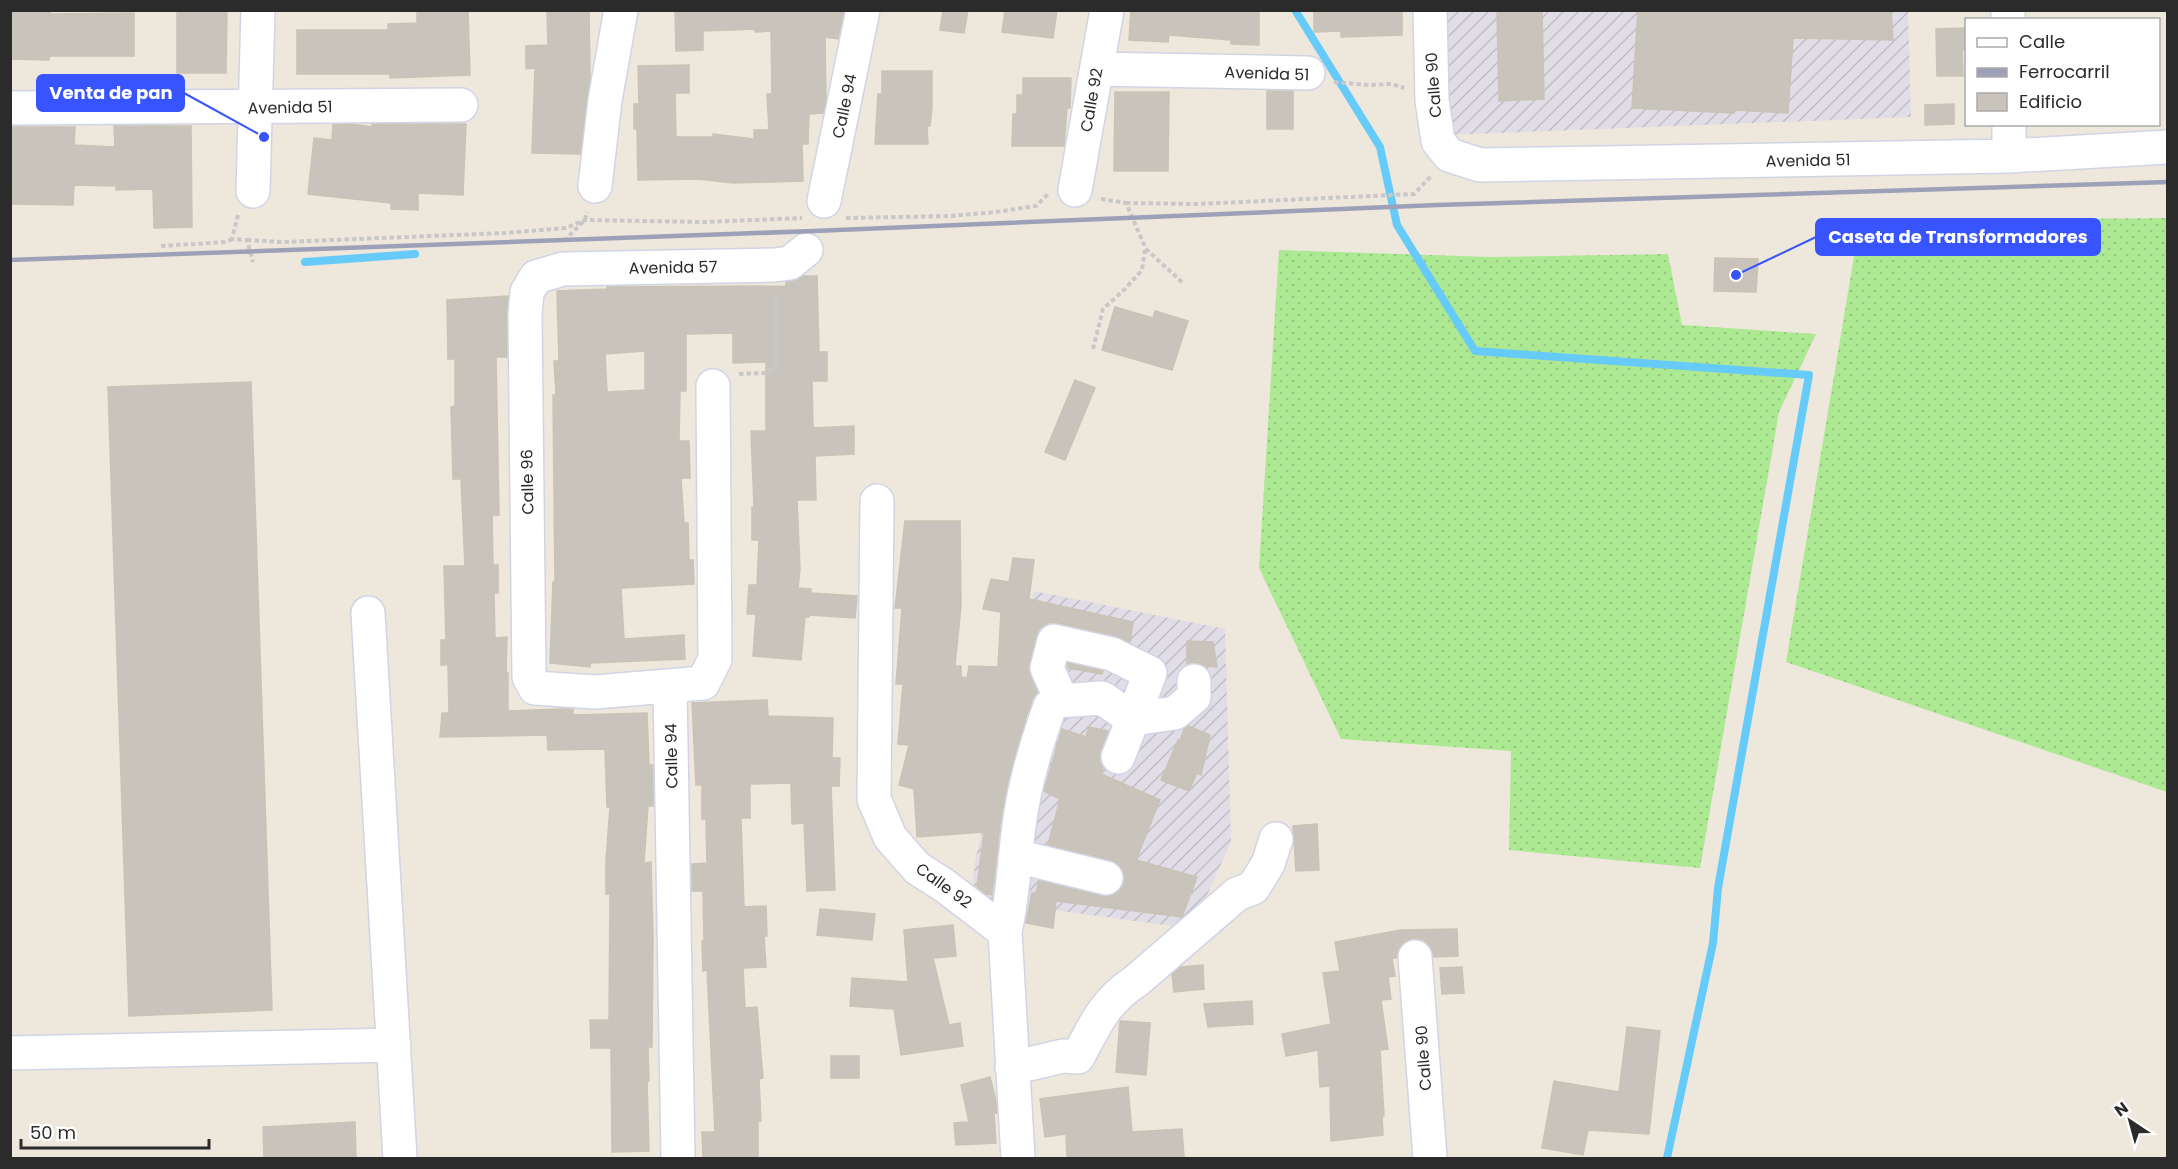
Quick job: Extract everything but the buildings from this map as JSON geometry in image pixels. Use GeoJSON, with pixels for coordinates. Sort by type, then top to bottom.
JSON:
{"type":"FeatureCollection","features":[{"type":"Feature","properties":{"kind":"street"},"geometry":{"type":"LineString","coordinates":[[254,192],[258,10]]}},
{"type":"Feature","properties":{"kind":"street"},"geometry":{"type":"LineString","coordinates":[[595,186],[605,100],[621,10]]}},
{"type":"Feature","properties":{"kind":"street","name":"Calle 94"},"geometry":{"type":"LineString","coordinates":[[823,212],[863,10]]}},
{"type":"Feature","properties":{"kind":"street","name":"Calle 92"},"geometry":{"type":"LineString","coordinates":[[1076,182],[1107,10]]}},
{"type":"Feature","properties":{"kind":"street","name":"Calle 90"},"geometry":{"type":"LineString","coordinates":[[1430,10],[1432,100],[1438,141],[1449,155]]}},
{"type":"Feature","properties":{"kind":"street","name":"Avenida 51"},"geometry":{"type":"LineString","coordinates":[[1097,69],[1308,74]]}},
{"type":"Feature","properties":{"kind":"street","name":"Avenida 51"},"geometry":{"type":"LineString","coordinates":[[10,108],[461,105]]}},
{"type":"Feature","properties":{"kind":"street","name":"Avenida 51"},"geometry":{"type":"LineString","coordinates":[[1449,155],[1480,165],[2009,140],[2168,147]]}},
{"type":"Feature","properties":{"kind":"street","name":"Avenida 57"},"geometry":{"type":"LineString","coordinates":[[536,277],[563,269],[775,265],[790,263],[806,250]]}},
{"type":"Feature","properties":{"kind":"street","name":"Calle 96"},"geometry":{"type":"LineString","coordinates":[[536,277],[527,292],[525,315],[529,677],[535,688],[595,692],[670,687]]}},
{"type":"Feature","properties":{"kind":"street"},"geometry":{"type":"LineString","coordinates":[[670,687],[703,683],[715,659],[713,386]]}},
{"type":"Feature","properties":{"kind":"street","name":"Calle 92"},"geometry":{"type":"LineString","coordinates":[[877,501],[874,799],[890,837],[917,868],[945,885],[1005,932]]}},
{"type":"Feature","properties":{"kind":"street"},"geometry":{"type":"LineString","coordinates":[[368,613],[400,1158]]}},
{"type":"Feature","properties":{"kind":"street"},"geometry":{"type":"LineString","coordinates":[[1056,688],[1047,668],[1054,641],[1112,654],[1150,673],[1118,757]]}},
{"type":"Feature","properties":{"kind":"street"},"geometry":{"type":"LineString","coordinates":[[1018,1158],[1005,932],[1011,904],[1019,826],[1026,787],[1050,706],[1058,700],[1102,698],[1133,719],[1175,713],[1194,697],[1194,681]]}},
{"type":"Feature","properties":{"kind":"street","name":"Calle 94"},"geometry":{"type":"LineString","coordinates":[[670,687],[678,1158]]}},
{"type":"Feature","properties":{"kind":"street"},"geometry":{"type":"LineString","coordinates":[[1012,1068],[1063,1056],[1078,1057],[1105,1008],[1118,993],[1136,981],[1237,894],[1253,888],[1268,864],[1276,839]]}},
{"type":"Feature","properties":{"kind":"street"},"geometry":{"type":"LineString","coordinates":[[1016,856],[1106,878]]}},
{"type":"Feature","properties":{"kind":"street","name":"Calle 90"},"geometry":{"type":"LineString","coordinates":[[1415,957],[1430,1158]]}},
{"type":"Feature","properties":{"kind":"street"},"geometry":{"type":"LineString","coordinates":[[10,1053],[394,1045]]}},
{"type":"Feature","properties":{"kind":"path","name":"Avenida 51"},"geometry":{"type":"LineString","coordinates":[[1308,74],[1318,75],[1334,82],[1392,84],[1432,100]]}},
{"type":"Feature","properties":{"kind":"path"},"geometry":{"type":"LineString","coordinates":[[247,240],[283,242],[504,233],[566,228],[585,220],[705,222],[823,212],[950,216],[1036,206],[1044,196],[1076,182],[1091,184],[1101,200],[1126,203],[1197,204],[1414,194],[1449,155]]}},
{"type":"Feature","properties":{"kind":"path"},"geometry":{"type":"LineString","coordinates":[[536,277],[553,261],[555,253],[585,220],[595,186]]}},
{"type":"Feature","properties":{"kind":"path"},"geometry":{"type":"LineString","coordinates":[[1126,203],[1146,249],[1184,284]]}},
{"type":"Feature","properties":{"kind":"path"},"geometry":{"type":"LineString","coordinates":[[160,246],[226,243],[232,239]]}},
{"type":"Feature","properties":{"kind":"path"},"geometry":{"type":"LineString","coordinates":[[1093,349],[1103,309],[1142,270],[1146,249]]}},
{"type":"Feature","properties":{"kind":"path"},"geometry":{"type":"LineString","coordinates":[[713,386],[719,380],[735,374],[768,373],[776,366],[775,265]]}},
{"type":"Feature","properties":{"kind":"shaded area"},"geometry":{"type":"Polygon","coordinates":[[[1443,11],[1908,11],[1911,117],[1447,135],[1443,11]]]}},
{"type":"Feature","properties":{"kind":"shaded area"},"geometry":{"type":"Polygon","coordinates":[[[1034,591],[1225,629],[1231,842],[1200,911],[1187,928],[972,897],[975,862],[1034,591]]]}},
{"type":"Feature","properties":{"kind":"green space"},"geometry":{"type":"Polygon","coordinates":[[[2167,218],[2167,792],[1786,662],[1860,221],[2167,218]]]}},
{"type":"Feature","properties":{"kind":"green space"},"geometry":{"type":"Polygon","coordinates":[[[1279,250],[1490,257],[1668,254],[1682,325],[1816,334],[1779,412],[1700,868],[1509,850],[1511,751],[1341,739],[1259,568],[1279,250]]]}},
{"type":"Feature","properties":{"kind":"waterway"},"geometry":{"type":"LineString","coordinates":[[1295,10],[1380,147],[1397,225],[1475,351],[1809,375],[1718,888],[1713,943],[1667,1158]]}},
{"type":"Feature","properties":{"kind":"waterway"},"geometry":{"type":"LineString","coordinates":[[305,262],[415,254]]}},
{"type":"Feature","properties":{"kind":"railway"},"geometry":{"type":"LineString","coordinates":[[10,260],[814,231],[1437,205],[2168,182]]}},
{"type":"Feature","properties":{"kind":"place","name":"Venta de pan"},"geometry":{"type":"Point","coordinates":[264,137]}},
{"type":"Feature","properties":{"kind":"place","name":"Caseta de Transformadores"},"geometry":{"type":"Point","coordinates":[1736,275]}}]}
